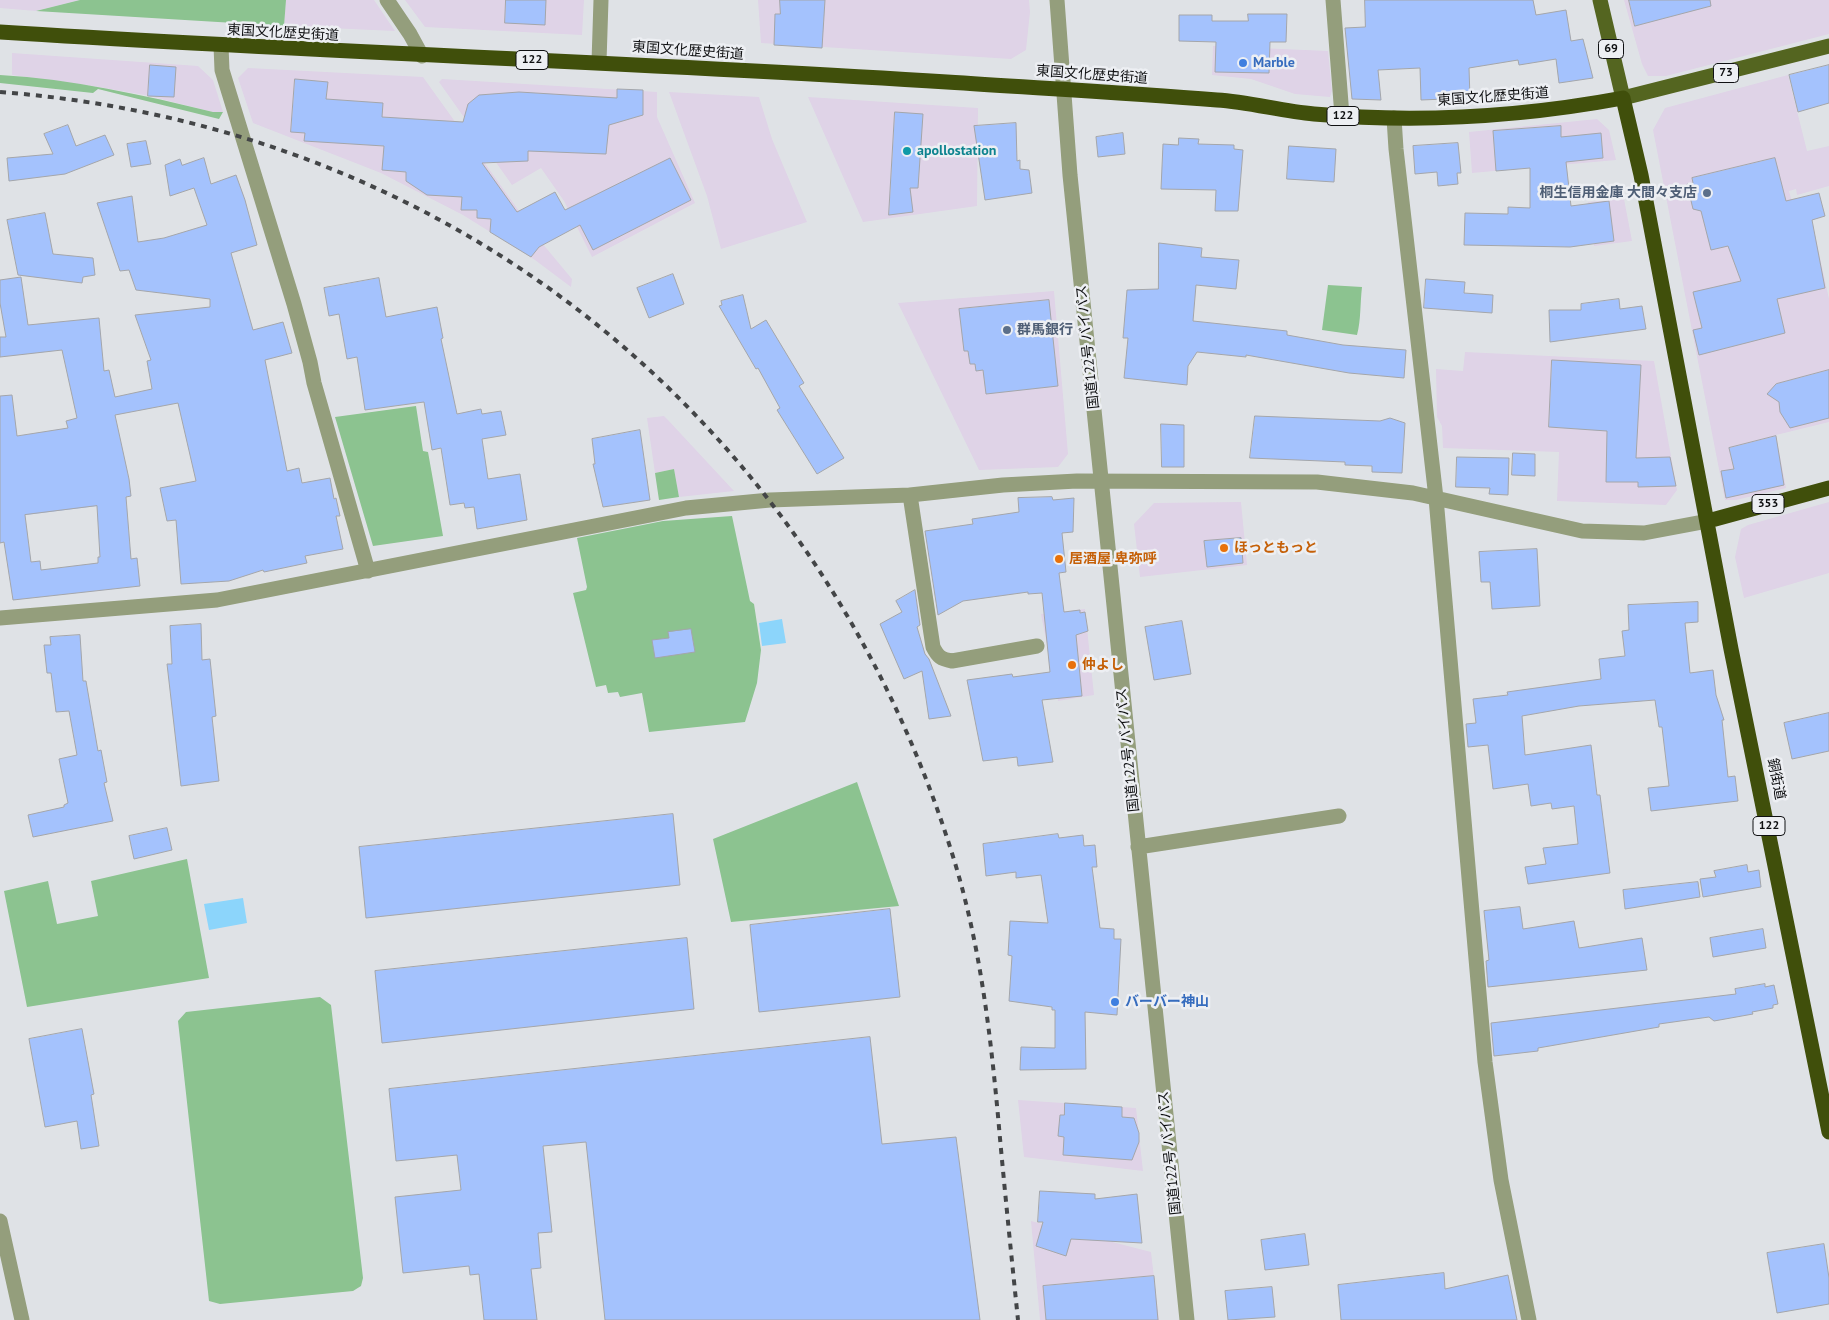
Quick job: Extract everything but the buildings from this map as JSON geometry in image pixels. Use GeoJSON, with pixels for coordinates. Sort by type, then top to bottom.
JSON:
{"type":"FeatureCollection","features":[{"type":"Feature","properties":{"kind":"highway","name":"東国文化歴史街道"},"geometry":{"type":"LineString","coordinates":[[0,32],[220,46],[598,62],[1223,100],[1310,114],[1342,116],[1394,118],[1510,114],[1623,98]]}},
{"type":"Feature","properties":{"kind":"highway","name":"122"},"geometry":{"type":"LineString","coordinates":[[1623,98],[1641,175],[1708,521]]}},
{"type":"Feature","properties":{"kind":"highway","name":"353"},"geometry":{"type":"LineString","coordinates":[[1708,521],[1829,488]]}},
{"type":"Feature","properties":{"kind":"highway","name":"銅街道"},"geometry":{"type":"LineString","coordinates":[[1708,521],[1829,1132]]}},
{"type":"Feature","properties":{"kind":"main road","name":"69"},"geometry":{"type":"LineString","coordinates":[[1600,0],[1623,98]]}},
{"type":"Feature","properties":{"kind":"main road","name":"73"},"geometry":{"type":"LineString","coordinates":[[1623,98],[1829,46]]}},
{"type":"Feature","properties":{"kind":"street"},"geometry":{"type":"LineString","coordinates":[[387,0],[422,56]]}},
{"type":"Feature","properties":{"kind":"street"},"geometry":{"type":"LineString","coordinates":[[598,62],[602,0]]}},
{"type":"Feature","properties":{"kind":"street","name":"国道122号 バイパス"},"geometry":{"type":"LineString","coordinates":[[1057,0],[1063,90],[1187,1320]]}},
{"type":"Feature","properties":{"kind":"street"},"geometry":{"type":"LineString","coordinates":[[1333,0],[1342,116]]}},
{"type":"Feature","properties":{"kind":"street"},"geometry":{"type":"LineString","coordinates":[[220,46],[222,70],[296,312],[314,383],[368,571]]}},
{"type":"Feature","properties":{"kind":"street"},"geometry":{"type":"LineString","coordinates":[[1394,118],[1436,498],[1485,1062],[1501,1180],[1529,1320]]}},
{"type":"Feature","properties":{"kind":"street"},"geometry":{"type":"LineString","coordinates":[[0,618],[217,600],[686,508],[770,500],[910,495],[1003,485],[1103,481],[1317,482],[1365,486],[1436,498],[1582,531],[1644,533],[1708,521]]}},
{"type":"Feature","properties":{"kind":"street"},"geometry":{"type":"LineString","coordinates":[[910,495],[928,618],[936,654],[941,659],[952,660],[1037,646]]}},
{"type":"Feature","properties":{"kind":"street"},"geometry":{"type":"LineString","coordinates":[[1138,847],[1339,816]]}},
{"type":"Feature","properties":{"kind":"street"},"geometry":{"type":"LineString","coordinates":[[0,1221],[22,1320]]}},
{"type":"Feature","properties":{"kind":"shaded area"},"geometry":{"type":"Polygon","coordinates":[[[0,0],[80,0],[36,11],[0,8],[0,0]]]}},
{"type":"Feature","properties":{"kind":"shaded area"},"geometry":{"type":"Polygon","coordinates":[[[286,0],[374,0],[395,31],[284,26],[286,0]]]}},
{"type":"Feature","properties":{"kind":"shaded area"},"geometry":{"type":"Polygon","coordinates":[[[405,0],[584,0],[582,35],[425,27],[405,0]]]}},
{"type":"Feature","properties":{"kind":"shaded area"},"geometry":{"type":"Polygon","coordinates":[[[758,0],[1029,0],[1030,12],[1026,50],[1011,59],[761,43],[758,0]]]}},
{"type":"Feature","properties":{"kind":"shaded area"},"geometry":{"type":"Polygon","coordinates":[[[1624,0],[1829,0],[1829,34],[1666,76],[1648,76],[1642,64],[1624,0]]]}},
{"type":"Feature","properties":{"kind":"shaded area"},"geometry":{"type":"Polygon","coordinates":[[[1213,46],[1328,51],[1332,91],[1330,97],[1295,94],[1251,79],[1212,75],[1213,46]]]}},
{"type":"Feature","properties":{"kind":"shaded area"},"geometry":{"type":"Polygon","coordinates":[[[12,53],[198,66],[213,80],[223,112],[213,112],[145,95],[12,75],[12,53]]]}},
{"type":"Feature","properties":{"kind":"shaded area"},"geometry":{"type":"Polygon","coordinates":[[[248,68],[423,77],[542,243],[572,279],[571,287],[535,260],[463,215],[381,173],[253,123],[238,78],[248,68]]]}},
{"type":"Feature","properties":{"kind":"shaded area"},"geometry":{"type":"Polygon","coordinates":[[[1788,75],[1807,151],[1829,146],[1829,186],[1797,195],[1796,189],[1789,191],[1799,229],[1813,226],[1829,299],[1829,422],[1776,435],[1786,488],[1736,500],[1725,500],[1653,130],[1665,108],[1788,75]]]}},
{"type":"Feature","properties":{"kind":"shaded area"},"geometry":{"type":"Polygon","coordinates":[[[442,79],[657,92],[657,117],[695,203],[592,257],[564,201],[541,168],[512,185],[439,82],[442,79]]]}},
{"type":"Feature","properties":{"kind":"shaded area"},"geometry":{"type":"Polygon","coordinates":[[[669,92],[759,97],[772,139],[807,222],[721,249],[707,196],[669,92]]]}},
{"type":"Feature","properties":{"kind":"shaded area","name":"apollostation"},"geometry":{"type":"Polygon","coordinates":[[[808,97],[978,108],[977,206],[863,222],[808,97]]]}},
{"type":"Feature","properties":{"kind":"shaded area"},"geometry":{"type":"Polygon","coordinates":[[[1597,119],[1609,130],[1616,160],[1472,173],[1469,132],[1597,119]]]}},
{"type":"Feature","properties":{"kind":"shaded area"},"geometry":{"type":"Polygon","coordinates":[[[1624,199],[1632,241],[1594,246],[1588,202],[1624,199]]]}},
{"type":"Feature","properties":{"kind":"shaded area"},"geometry":{"type":"Polygon","coordinates":[[[1054,291],[1068,454],[1058,467],[979,470],[898,303],[1054,291]]]}},
{"type":"Feature","properties":{"kind":"shaded area"},"geometry":{"type":"Polygon","coordinates":[[[1465,352],[1654,361],[1677,490],[1666,505],[1557,501],[1559,452],[1443,448],[1442,426],[1437,417],[1436,369],[1463,371],[1465,352]]]}},
{"type":"Feature","properties":{"kind":"shaded area"},"geometry":{"type":"Polygon","coordinates":[[[664,416],[734,491],[679,497],[674,469],[655,473],[647,418],[664,416]]]}},
{"type":"Feature","properties":{"kind":"shaded area"},"geometry":{"type":"Polygon","coordinates":[[[1241,502],[1247,565],[1140,577],[1134,524],[1154,503],[1241,502]]]}},
{"type":"Feature","properties":{"kind":"shaded area"},"geometry":{"type":"Polygon","coordinates":[[[1829,502],[1829,573],[1744,598],[1735,557],[1741,529],[1748,525],[1829,502]]]}},
{"type":"Feature","properties":{"kind":"shaded area"},"geometry":{"type":"Polygon","coordinates":[[[1085,609],[1094,695],[1058,701],[1041,614],[1085,609]]]}},
{"type":"Feature","properties":{"kind":"shaded area"},"geometry":{"type":"Polygon","coordinates":[[[1018,1100],[1136,1108],[1143,1171],[1024,1157],[1018,1100]]]}},
{"type":"Feature","properties":{"kind":"shaded area"},"geometry":{"type":"Polygon","coordinates":[[[1031,1221],[1151,1252],[1159,1320],[1040,1320],[1031,1221]]]}},
{"type":"Feature","properties":{"kind":"green space"},"geometry":{"type":"Polygon","coordinates":[[[80,0],[286,0],[284,26],[36,11],[80,0]]]}},
{"type":"Feature","properties":{"kind":"green space"},"geometry":{"type":"Polygon","coordinates":[[[0,75],[81,84],[213,112],[223,112],[219,119],[98,89],[93,93],[0,83],[0,75]]]}},
{"type":"Feature","properties":{"kind":"green space"},"geometry":{"type":"Polygon","coordinates":[[[1328,285],[1362,287],[1357,335],[1322,330],[1328,285]]]}},
{"type":"Feature","properties":{"kind":"green space"},"geometry":{"type":"Polygon","coordinates":[[[416,406],[423,451],[428,452],[443,536],[373,546],[335,417],[416,406]]]}},
{"type":"Feature","properties":{"kind":"green space"},"geometry":{"type":"Polygon","coordinates":[[[674,469],[679,497],[659,500],[655,473],[674,469]]]}},
{"type":"Feature","properties":{"kind":"green space"},"geometry":{"type":"Polygon","coordinates":[[[732,516],[750,601],[754,604],[761,650],[757,683],[745,722],[649,732],[642,693],[620,697],[618,692],[608,693],[606,685],[596,687],[573,593],[586,590],[587,587],[577,538],[663,521],[732,516]]]}},
{"type":"Feature","properties":{"kind":"green space"},"geometry":{"type":"Polygon","coordinates":[[[857,782],[899,906],[731,922],[713,839],[857,782]]]}},
{"type":"Feature","properties":{"kind":"green space"},"geometry":{"type":"Polygon","coordinates":[[[187,859],[209,978],[27,1007],[4,891],[48,881],[57,924],[98,916],[91,881],[187,859]]]}},
{"type":"Feature","properties":{"kind":"green space"},"geometry":{"type":"Polygon","coordinates":[[[320,997],[331,1005],[363,1278],[361,1286],[353,1291],[220,1304],[209,1301],[178,1021],[186,1012],[320,997]]]}},
{"type":"Feature","properties":{"kind":"water"},"geometry":{"type":"Polygon","coordinates":[[[782,619],[786,643],[762,646],[759,623],[782,619]]]}},
{"type":"Feature","properties":{"kind":"water"},"geometry":{"type":"Polygon","coordinates":[[[243,898],[247,923],[209,930],[204,904],[243,898]]]}},
{"type":"Feature","properties":{"kind":"railway"},"geometry":{"type":"LineString","coordinates":[[0,92],[167,117],[323,166],[468,236],[599,326],[715,436],[814,563],[895,706],[955,863],[971,925],[983,988],[995,1084],[1018,1320]]}},
{"type":"Feature","properties":{"kind":"place","name":"Marble"},"geometry":{"type":"Point","coordinates":[1243,63]}},
{"type":"Feature","properties":{"kind":"place","name":"apollostation"},"geometry":{"type":"Point","coordinates":[907,151]}},
{"type":"Feature","properties":{"kind":"place","name":"桐生信用金庫 大間々支店"},"geometry":{"type":"Point","coordinates":[1707,193]}},
{"type":"Feature","properties":{"kind":"place","name":"群馬銀行"},"geometry":{"type":"Point","coordinates":[1007,330]}},
{"type":"Feature","properties":{"kind":"place","name":"ほっともっと"},"geometry":{"type":"Point","coordinates":[1224,548]}},
{"type":"Feature","properties":{"kind":"place","name":"居酒屋 卑弥呼"},"geometry":{"type":"Point","coordinates":[1059,559]}},
{"type":"Feature","properties":{"kind":"place","name":"仲よし"},"geometry":{"type":"Point","coordinates":[1072,665]}},
{"type":"Feature","properties":{"kind":"place","name":"バーバー神山"},"geometry":{"type":"Point","coordinates":[1115,1002]}}]}
